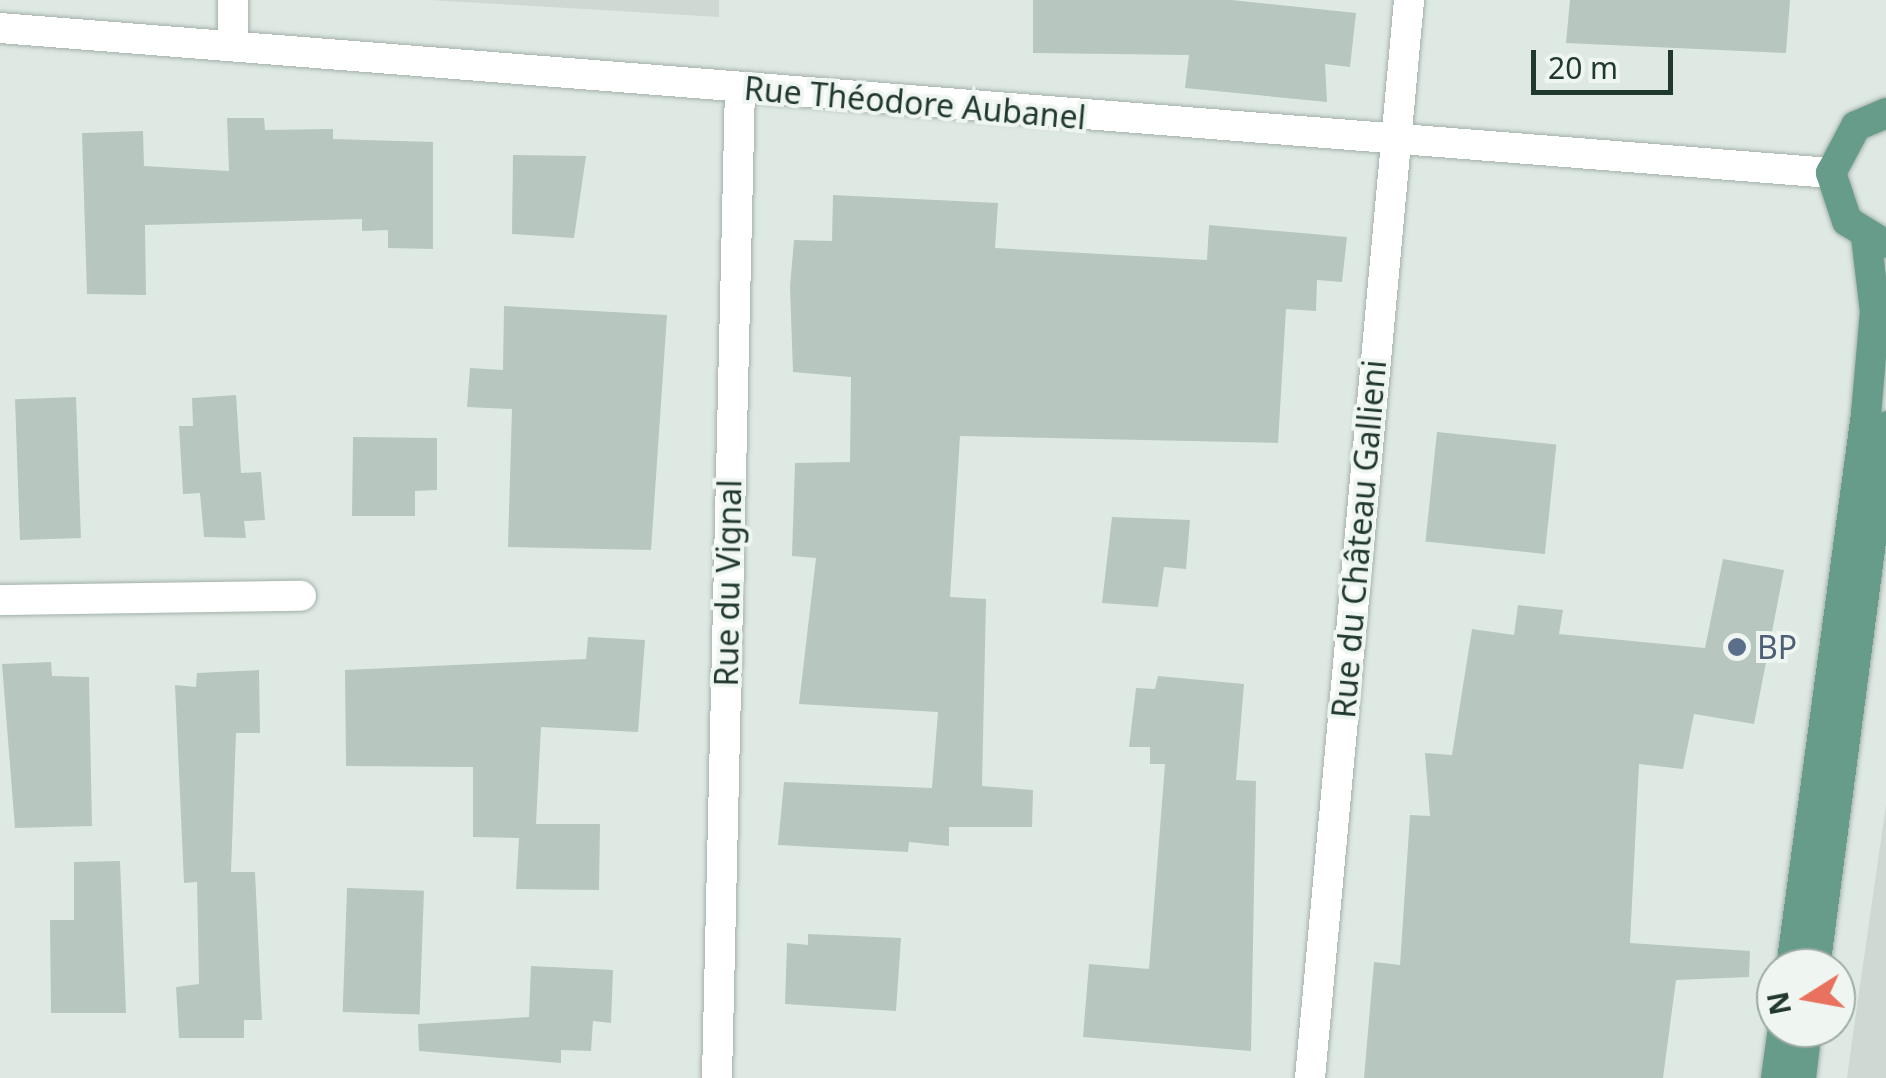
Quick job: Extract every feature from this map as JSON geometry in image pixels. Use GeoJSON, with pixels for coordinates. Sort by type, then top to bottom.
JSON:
{"type":"FeatureCollection","features":[{"type":"Feature","properties":{"kind":"main road"},"geometry":{"type":"LineString","coordinates":[[1795,948],[1866,414],[1875,312],[1876,240],[1834,199],[1831,173],[1856,126],[1884,109]]}},
{"type":"Feature","properties":{"kind":"main road"},"geometry":{"type":"LineString","coordinates":[[1818,948],[1886,427]]}},
{"type":"Feature","properties":{"kind":"main road"},"geometry":{"type":"LineString","coordinates":[[1776,1078],[1780,1048]]}},
{"type":"Feature","properties":{"kind":"main road"},"geometry":{"type":"LineString","coordinates":[[1801,1078],[1805,1048]]}},
{"type":"Feature","properties":{"kind":"street"},"geometry":{"type":"LineString","coordinates":[[233,45],[234,0]]}},
{"type":"Feature","properties":{"kind":"street","name":"Rue du Château Gallieni"},"geometry":{"type":"LineString","coordinates":[[1310,1078],[1410,0]]}},
{"type":"Feature","properties":{"kind":"street","name":"Rue Théodore Aubanel"},"geometry":{"type":"LineString","coordinates":[[0,28],[1394,144],[1831,173]]}},
{"type":"Feature","properties":{"kind":"street","name":"Rue du Vignal"},"geometry":{"type":"LineString","coordinates":[[716,1078],[740,88]]}},
{"type":"Feature","properties":{"kind":"street"},"geometry":{"type":"LineString","coordinates":[[0,600],[301,596]]}},
{"type":"Feature","properties":{"kind":"shaded area"},"geometry":{"type":"Polygon","coordinates":[[[430,0],[719,0],[719,17],[430,0]]]}},
{"type":"Feature","properties":{"kind":"shaded area"},"geometry":{"type":"Polygon","coordinates":[[[1886,805],[1886,1078],[1847,1078],[1851,1048],[1856,1048],[1856,1013],[1886,805]]]}},
{"type":"Feature","properties":{"kind":"building"},"geometry":{"type":"Polygon","coordinates":[[[1033,0],[1231,0],[1356,13],[1350,67],[1325,64],[1327,102],[1185,88],[1189,55],[1033,53],[1033,0]]]}},
{"type":"Feature","properties":{"kind":"building"},"geometry":{"type":"Polygon","coordinates":[[[1570,0],[1790,0],[1786,53],[1566,43],[1570,0]]]}},
{"type":"Feature","properties":{"kind":"building"},"geometry":{"type":"Polygon","coordinates":[[[227,118],[264,118],[265,130],[333,129],[333,139],[433,142],[433,249],[388,248],[388,230],[362,231],[362,219],[145,225],[146,295],[87,294],[82,133],[143,131],[144,166],[229,171],[227,118]]]}},
{"type":"Feature","properties":{"kind":"building"},"geometry":{"type":"Polygon","coordinates":[[[513,155],[586,156],[574,238],[512,234],[513,155]]]}},
{"type":"Feature","properties":{"kind":"building"},"geometry":{"type":"Polygon","coordinates":[[[833,195],[998,203],[995,248],[1207,260],[1209,225],[1347,237],[1342,282],[1317,280],[1316,311],[1286,309],[1278,443],[960,436],[950,597],[986,599],[982,786],[1033,790],[1032,827],[949,827],[949,846],[909,842],[908,852],[778,845],[784,782],[932,788],[938,712],[799,704],[816,558],[792,556],[795,463],[850,462],[851,377],[793,372],[790,287],[794,240],[832,241],[833,195]]]}},
{"type":"Feature","properties":{"kind":"building"},"geometry":{"type":"Polygon","coordinates":[[[504,306],[667,315],[651,550],[508,547],[512,409],[467,407],[470,368],[503,370],[504,306]]]}},
{"type":"Feature","properties":{"kind":"building"},"geometry":{"type":"Polygon","coordinates":[[[236,395],[241,473],[261,472],[265,520],[244,521],[246,538],[204,537],[200,493],[183,494],[179,426],[193,426],[192,398],[236,395]]]}},
{"type":"Feature","properties":{"kind":"building"},"geometry":{"type":"Polygon","coordinates":[[[76,397],[81,538],[20,540],[15,399],[76,397]]]}},
{"type":"Feature","properties":{"kind":"building"},"geometry":{"type":"Polygon","coordinates":[[[1437,432],[1556,445],[1545,554],[1426,541],[1437,432]]]}},
{"type":"Feature","properties":{"kind":"building"},"geometry":{"type":"Polygon","coordinates":[[[353,437],[437,438],[437,490],[415,491],[415,516],[352,516],[353,437]]]}},
{"type":"Feature","properties":{"kind":"building"},"geometry":{"type":"Polygon","coordinates":[[[1112,517],[1190,520],[1186,569],[1164,567],[1158,607],[1102,603],[1112,517]]]}},
{"type":"Feature","properties":{"kind":"building"},"geometry":{"type":"Polygon","coordinates":[[[1723,559],[1784,570],[1754,724],[1694,714],[1683,769],[1639,764],[1630,943],[1750,951],[1749,977],[1676,980],[1663,1078],[1364,1078],[1374,962],[1400,965],[1410,815],[1430,816],[1425,753],[1452,755],[1472,629],[1514,635],[1518,605],[1563,610],[1559,634],[1705,648],[1723,559]]]}},
{"type":"Feature","properties":{"kind":"building"},"geometry":{"type":"Polygon","coordinates":[[[588,637],[645,640],[638,732],[541,727],[536,824],[600,824],[599,890],[516,889],[519,838],[473,837],[473,767],[346,766],[345,670],[586,659],[588,637]]]}},
{"type":"Feature","properties":{"kind":"building"},"geometry":{"type":"Polygon","coordinates":[[[51,662],[52,676],[89,677],[92,826],[15,828],[2,664],[51,662]]]}},
{"type":"Feature","properties":{"kind":"building"},"geometry":{"type":"Polygon","coordinates":[[[259,670],[260,733],[236,733],[231,872],[255,872],[262,1020],[244,1020],[244,1038],[179,1038],[176,987],[199,984],[197,882],[184,883],[175,685],[196,687],[197,673],[259,670]]]}},
{"type":"Feature","properties":{"kind":"building"},"geometry":{"type":"Polygon","coordinates":[[[1158,676],[1244,684],[1236,780],[1256,781],[1251,1051],[1083,1037],[1089,964],[1149,969],[1165,764],[1150,764],[1150,747],[1129,747],[1136,688],[1155,689],[1158,676]]]}},
{"type":"Feature","properties":{"kind":"building"},"geometry":{"type":"Polygon","coordinates":[[[120,861],[126,1013],[51,1013],[50,920],[74,920],[74,862],[120,861]]]}},
{"type":"Feature","properties":{"kind":"building"},"geometry":{"type":"Polygon","coordinates":[[[347,888],[424,891],[420,1015],[343,1012],[347,888]]]}},
{"type":"Feature","properties":{"kind":"building"},"geometry":{"type":"Polygon","coordinates":[[[808,934],[901,938],[896,1011],[785,1004],[787,943],[808,945],[808,934]]]}},
{"type":"Feature","properties":{"kind":"building"},"geometry":{"type":"Polygon","coordinates":[[[531,966],[613,970],[611,1023],[593,1021],[591,1051],[561,1050],[561,1063],[419,1051],[418,1024],[529,1017],[531,966]]]}},
{"type":"Feature","properties":{"kind":"place","name":"BP"},"geometry":{"type":"Point","coordinates":[1737,647]}}]}
